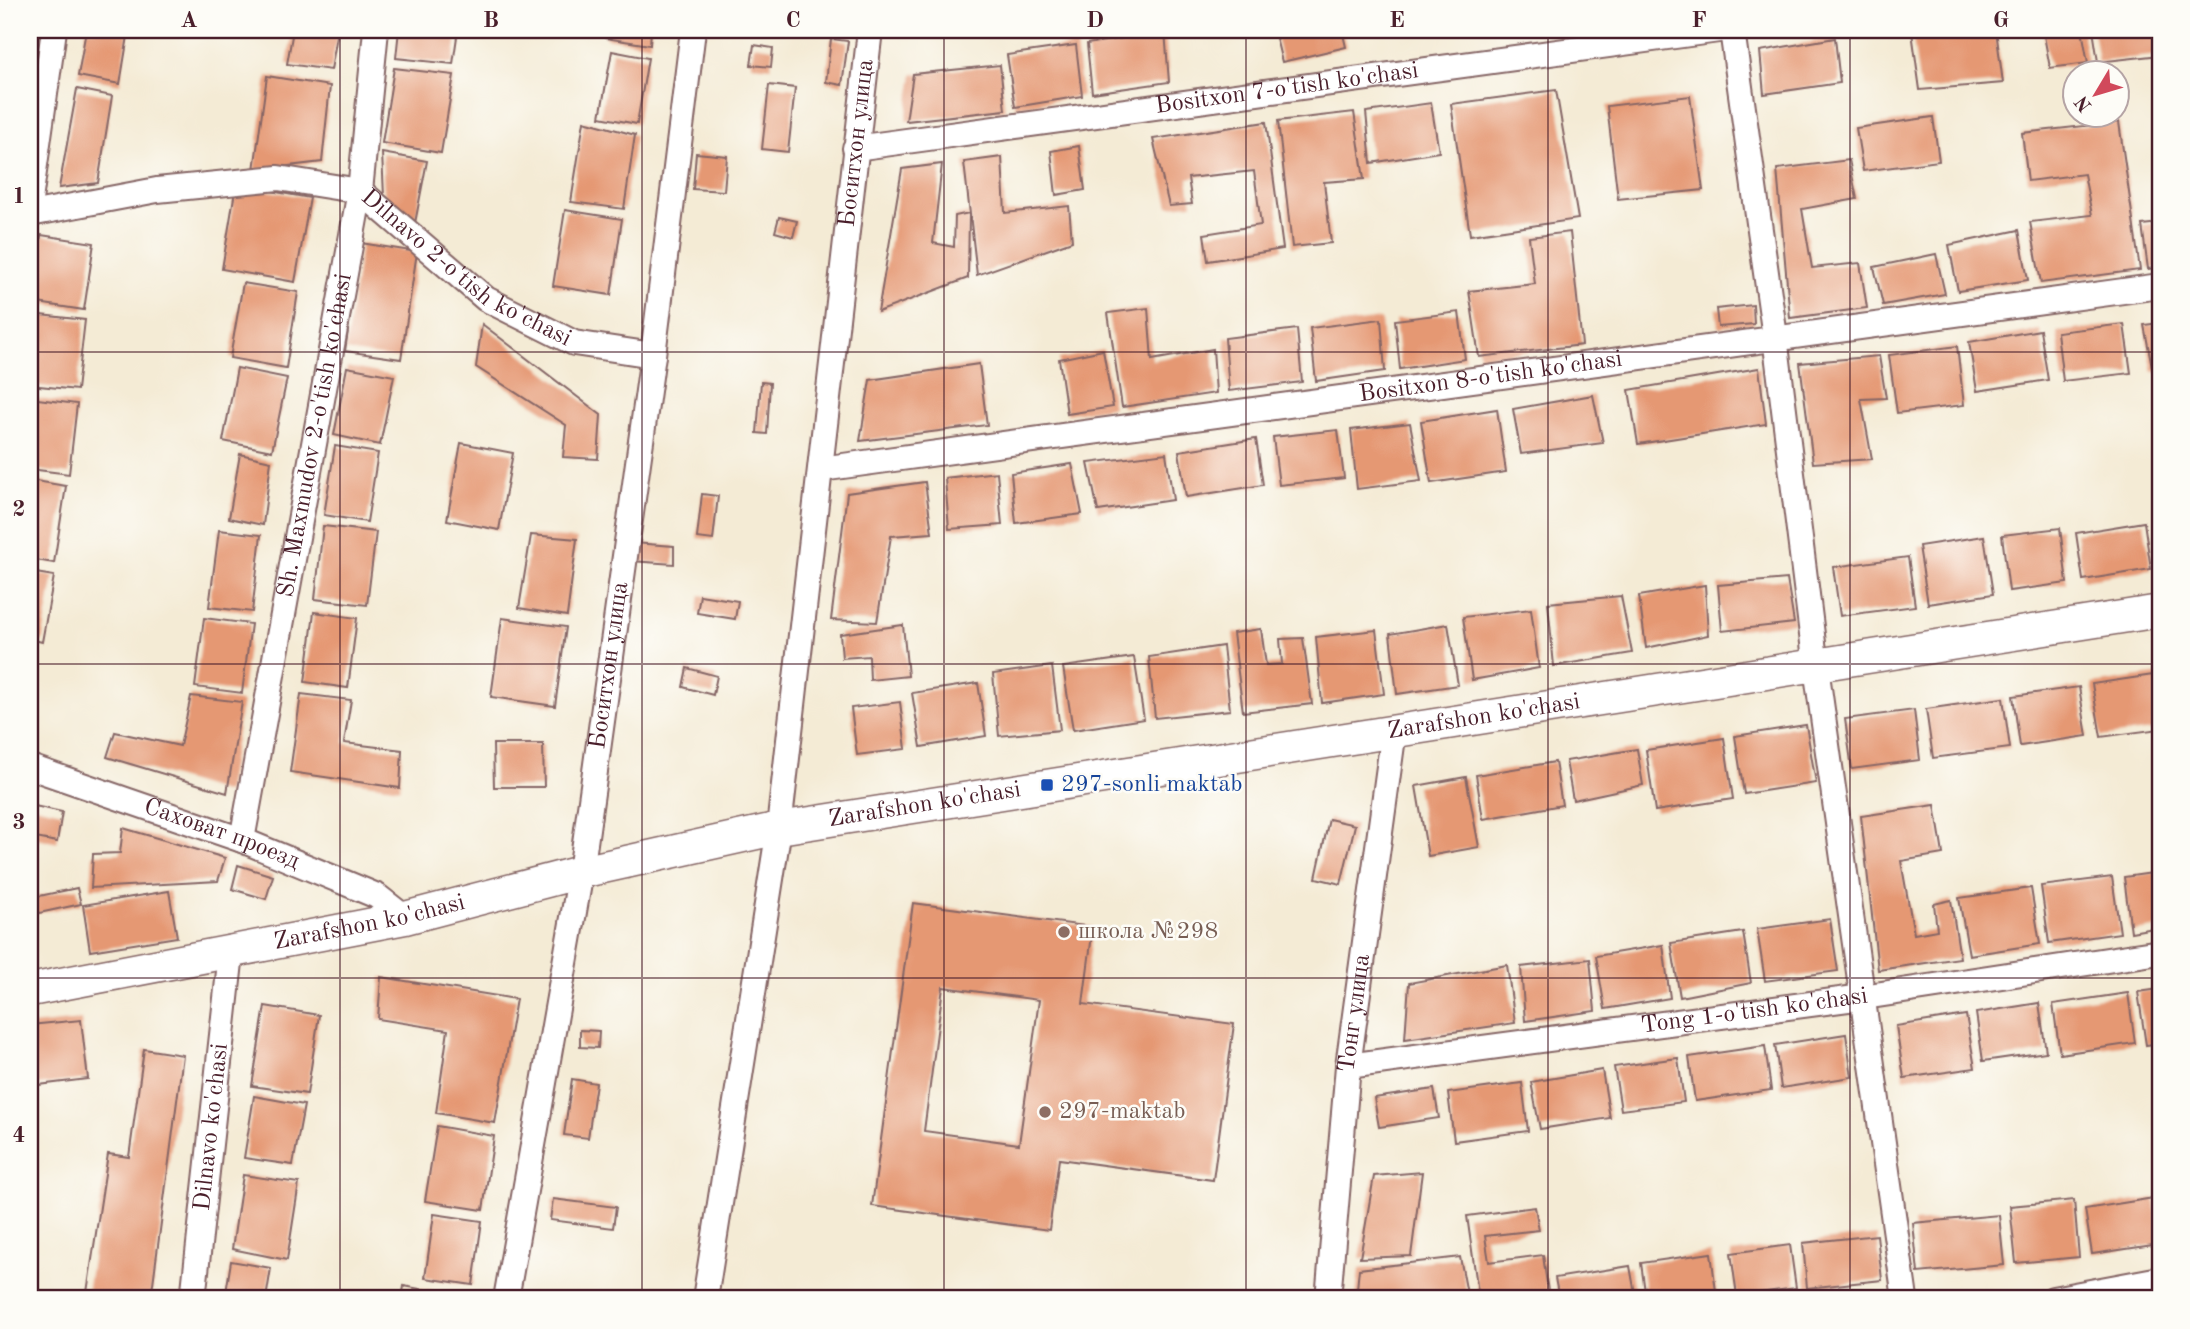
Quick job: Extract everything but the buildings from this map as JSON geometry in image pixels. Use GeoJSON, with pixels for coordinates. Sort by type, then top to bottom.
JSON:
{"type":"FeatureCollection","features":[{"type":"Feature","properties":{"kind":"street"},"geometry":{"type":"LineString","coordinates":[[30,200],[54,30]]}},
{"type":"Feature","properties":{"kind":"street","name":"Sh. Maxmudov 2-o'tish ko'chasi"},"geometry":{"type":"LineString","coordinates":[[242,840],[359,191],[376,30]]}},
{"type":"Feature","properties":{"kind":"street","name":"Боситхон улица"},"geometry":{"type":"LineString","coordinates":[[506,1299],[581,872],[653,355],[694,30]]}},
{"type":"Feature","properties":{"kind":"street","name":"Боситхон улица"},"geometry":{"type":"LineString","coordinates":[[705,1299],[779,828],[870,30]]}},
{"type":"Feature","properties":{"kind":"street","name":"Bositxon 7-o'tish ko'chasi"},"geometry":{"type":"LineString","coordinates":[[855,148],[1719,30]]}},
{"type":"Feature","properties":{"kind":"street"},"geometry":{"type":"LineString","coordinates":[[1732,30],[1775,337],[1816,667],[1905,1299]]}},
{"type":"Feature","properties":{"kind":"street","name":"Dilnavo 2-o'tish ko'chasi"},"geometry":{"type":"LineString","coordinates":[[30,214],[156,190],[278,178],[359,191],[486,299],[574,343],[653,355]]}},
{"type":"Feature","properties":{"kind":"street","name":"Bositxon 8-o'tish ko'chasi"},"geometry":{"type":"LineString","coordinates":[[821,469],[2160,286]]}},
{"type":"Feature","properties":{"kind":"street","name":"Zarafshon ko'chasi"},"geometry":{"type":"LineString","coordinates":[[30,990],[405,918],[581,872],[779,828],[2160,611]]}},
{"type":"Feature","properties":{"kind":"street","name":"Тонг улица"},"geometry":{"type":"LineString","coordinates":[[1328,1299],[1348,1066],[1394,730]]}},
{"type":"Feature","properties":{"kind":"street","name":"Саховат проезд"},"geometry":{"type":"LineString","coordinates":[[30,767],[242,840],[377,896],[405,918]]}},
{"type":"Feature","properties":{"kind":"street","name":"Tong 1-o'tish ko'chasi"},"geometry":{"type":"LineString","coordinates":[[1348,1066],[1863,997],[2160,952]]}},
{"type":"Feature","properties":{"kind":"street","name":"Dilnavo ko'chasi"},"geometry":{"type":"LineString","coordinates":[[192,1299],[231,953]]}},
{"type":"Feature","properties":{"kind":"street"},"geometry":{"type":"LineString","coordinates":[[2053,1299],[2160,1279]]}},
{"type":"Feature","properties":{"kind":"place","name":"297-sonli maktab"},"geometry":{"type":"Point","coordinates":[1047,785]}},
{"type":"Feature","properties":{"kind":"place","name":"школа №298"},"geometry":{"type":"Point","coordinates":[1064,932]}},
{"type":"Feature","properties":{"kind":"place","name":"297-maktab"},"geometry":{"type":"Point","coordinates":[1045,1112]}}]}
